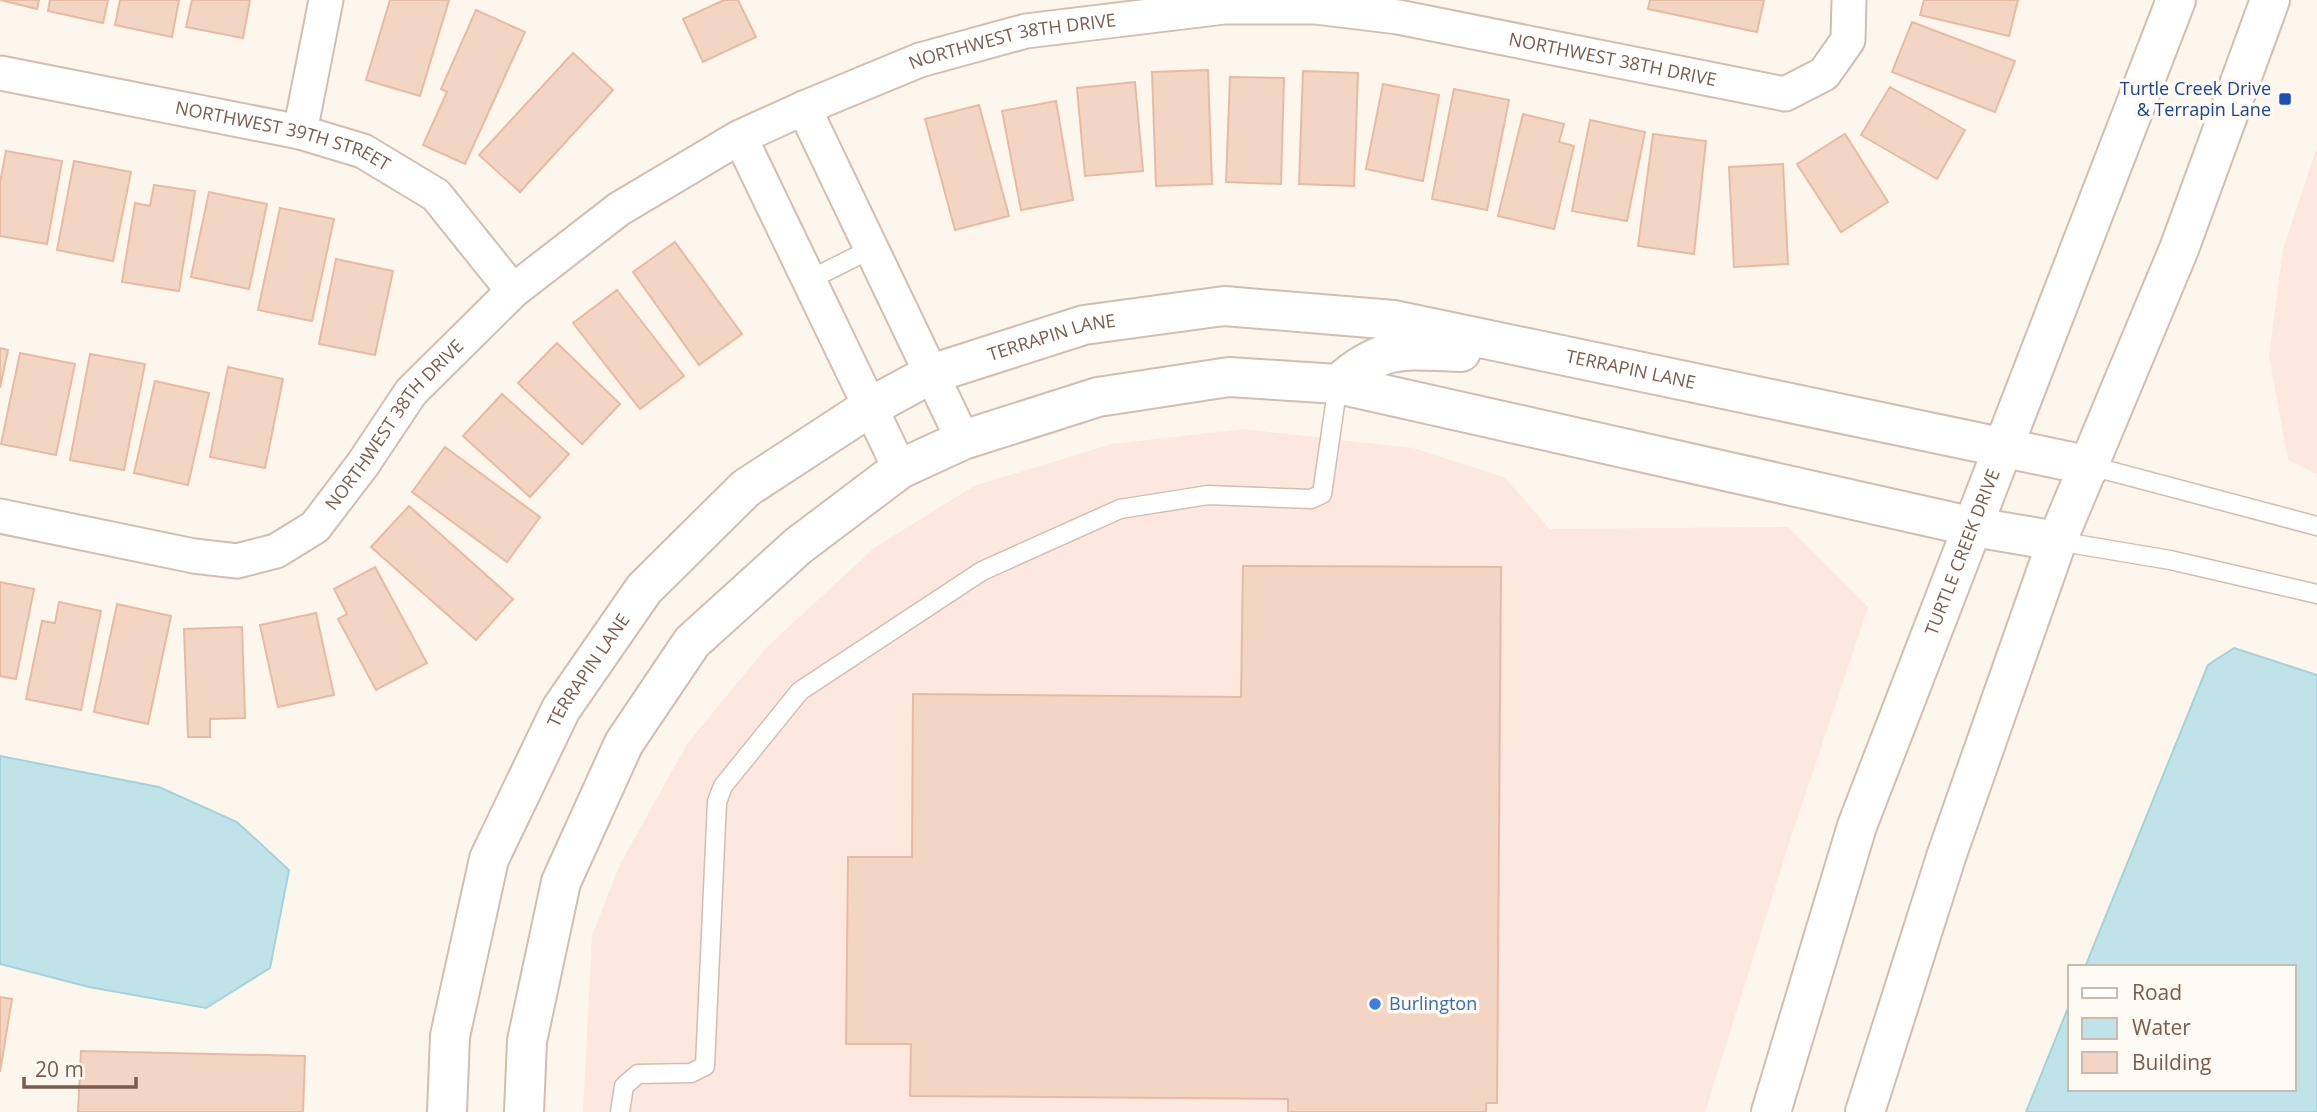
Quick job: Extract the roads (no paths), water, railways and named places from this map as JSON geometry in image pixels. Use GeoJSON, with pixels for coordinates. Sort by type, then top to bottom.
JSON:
{"type":"FeatureCollection","features":[{"type":"Feature","properties":{"kind":"street"},"geometry":{"type":"LineString","coordinates":[[300,132],[326,0]]}},
{"type":"Feature","properties":{"kind":"street","name":"NORTHWEST 38TH DRIVE"},"geometry":{"type":"LineString","coordinates":[[0,516],[194,556],[237,561],[276,551],[315,527],[363,464],[411,392],[513,291],[619,209],[740,137],[920,60],[1026,31],[1224,7],[1316,4],[1411,19],[1785,94],[1824,74],[1848,40],[1849,0]]}},
{"type":"Feature","properties":{"kind":"street","name":"TURTLE CREEK DRIVE"},"geometry":{"type":"LineString","coordinates":[[1771,1112],[1857,826],[2176,0]]}},
{"type":"Feature","properties":{"kind":"street"},"geometry":{"type":"LineString","coordinates":[[1865,1112],[1947,854],[2057,541],[2091,466],[2179,249],[2270,0]]}},
{"type":"Feature","properties":{"kind":"street","name":"NORTHWEST 39TH STREET"},"geometry":{"type":"LineString","coordinates":[[0,73],[300,132],[363,151],[436,195],[513,291]]}},
{"type":"Feature","properties":{"kind":"street"},"geometry":{"type":"LineString","coordinates":[[804,108],[963,440]]}},
{"type":"Feature","properties":{"kind":"street"},"geometry":{"type":"LineString","coordinates":[[740,137],[900,469]]}},
{"type":"Feature","properties":{"kind":"street","name":"TERRAPIN LANE"},"geometry":{"type":"LineString","coordinates":[[447,1112],[450,1036],[489,859],[561,709],[643,589],[746,488],[870,407],[932,374],[1084,325],[1224,306],[1394,320],[2091,466]]}},
{"type":"Feature","properties":{"kind":"street"},"geometry":{"type":"LineString","coordinates":[[1338,384],[1360,364],[1395,350],[1565,355]]}},
{"type":"Feature","properties":{"kind":"street"},"geometry":{"type":"LineString","coordinates":[[524,1112],[527,1041],[561,883],[624,743],[692,642],[799,546],[900,469],[963,440],[1098,397],[1229,377],[1338,384],[1974,527],[2057,541]]}},
{"type":"Feature","properties":{"kind":"lane"},"geometry":{"type":"LineString","coordinates":[[809,280],[871,249]]}},
{"type":"Feature","properties":{"kind":"lane"},"geometry":{"type":"LineString","coordinates":[[620,1112],[624,1086],[638,1074],[691,1073],[705,1066],[717,803],[723,786],[800,691],[982,571],[1120,509],[1208,495],[1311,499],[1322,494],[1338,384]]}},
{"type":"Feature","properties":{"kind":"lane"},"geometry":{"type":"LineString","coordinates":[[2091,466],[2317,526]]}},
{"type":"Feature","properties":{"kind":"lane"},"geometry":{"type":"LineString","coordinates":[[2057,541],[2170,560],[2317,594]]}},
{"type":"Feature","properties":{"kind":"water"},"geometry":{"type":"Polygon","coordinates":[[[2234,648],[2317,675],[2317,1112],[2026,1112],[2068,1008],[2068,1091],[2296,1091],[2296,965],[2086,965],[2208,665],[2234,648]]]}},
{"type":"Feature","properties":{"kind":"water"},"geometry":{"type":"Polygon","coordinates":[[[0,756],[159,787],[237,822],[289,870],[270,968],[206,1008],[89,987],[0,964],[0,756]]]}},
{"type":"Feature","properties":{"kind":"place","name":"Turtle Creek Drive & Terrapin Lane"},"geometry":{"type":"Point","coordinates":[2285,99]}},
{"type":"Feature","properties":{"kind":"place","name":"Burlington"},"geometry":{"type":"Point","coordinates":[1375,1004]}}]}
